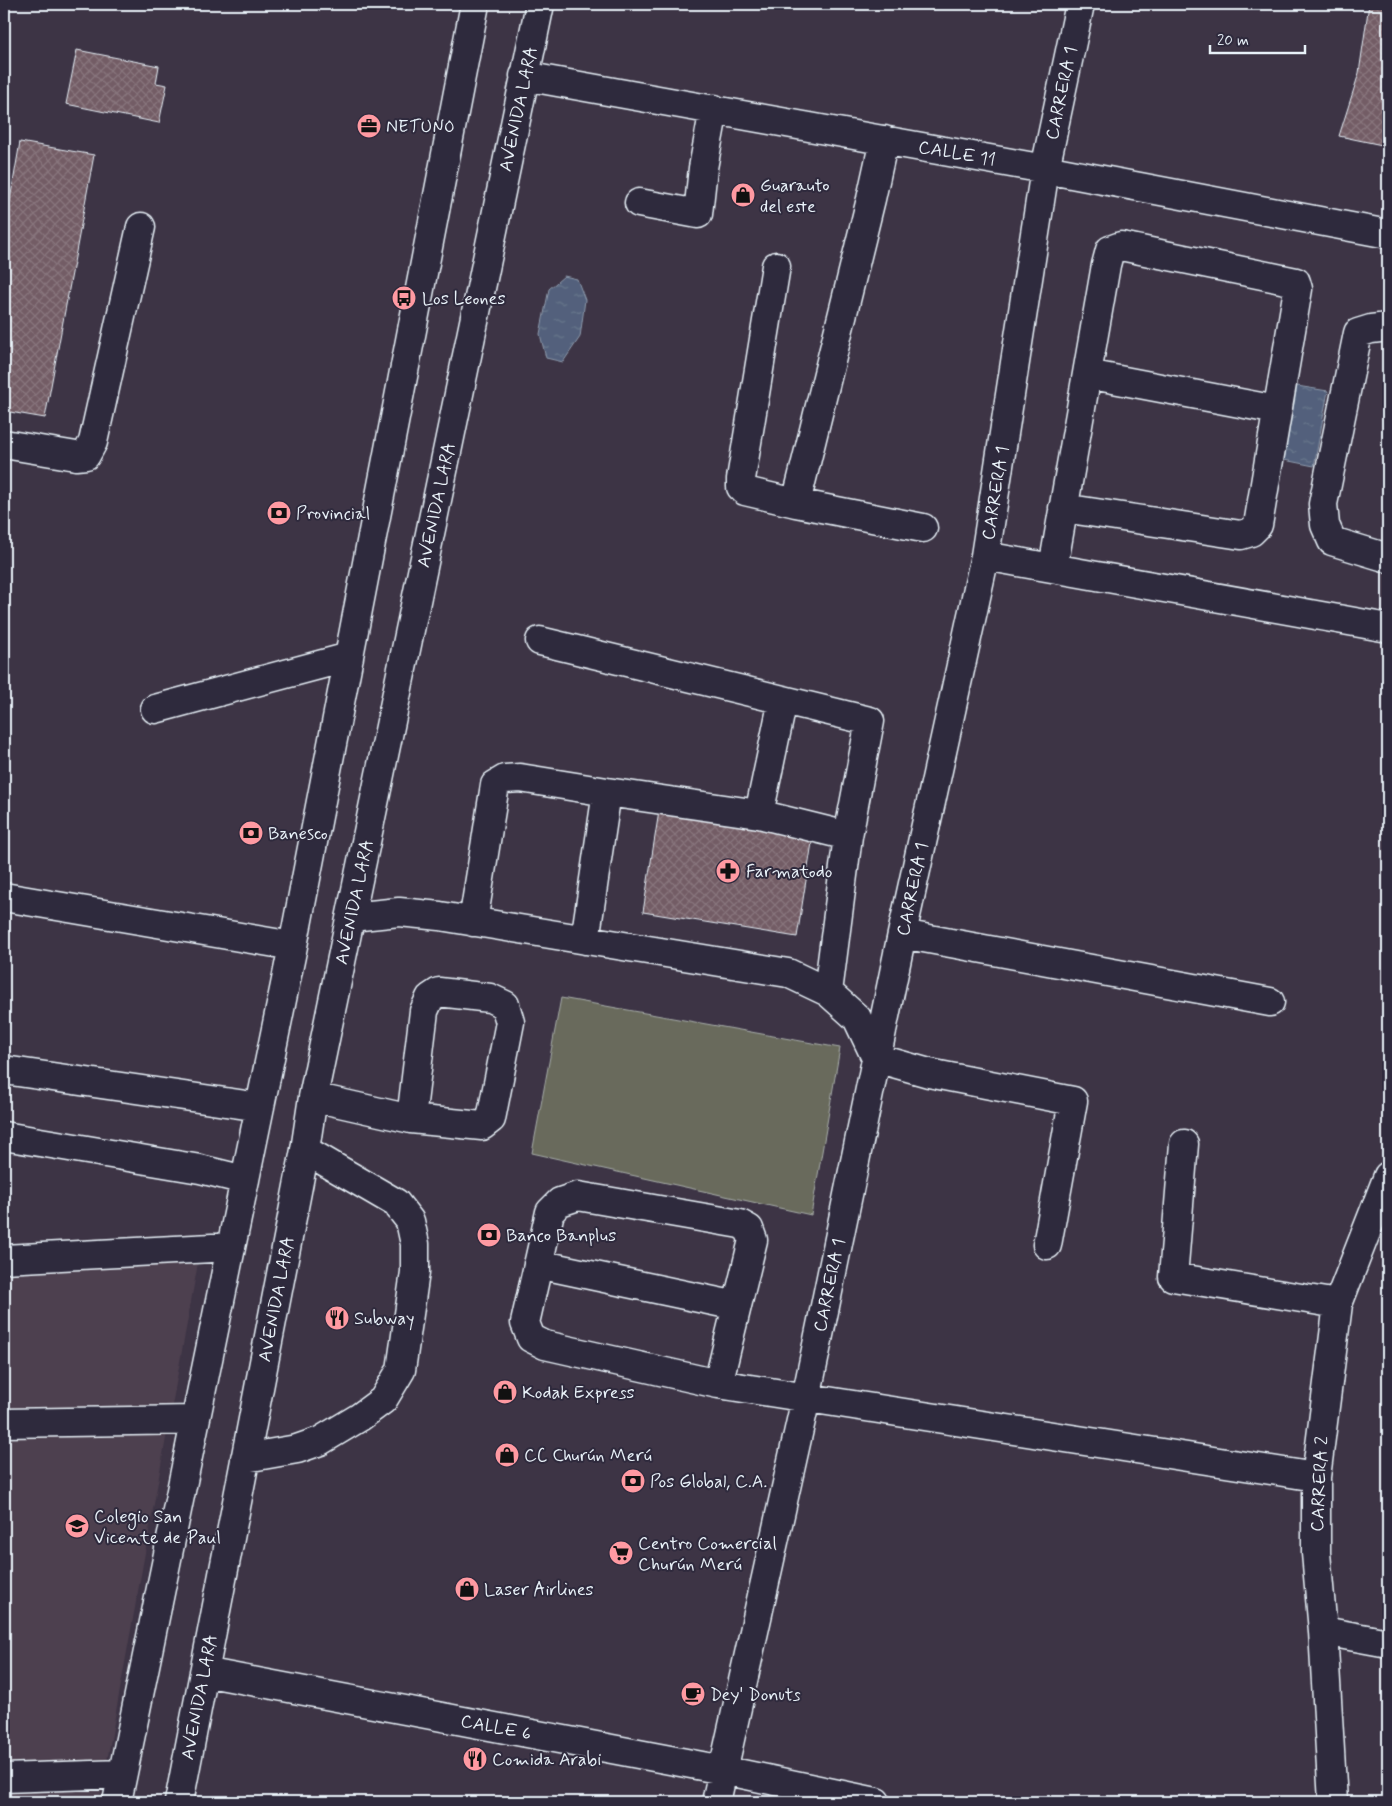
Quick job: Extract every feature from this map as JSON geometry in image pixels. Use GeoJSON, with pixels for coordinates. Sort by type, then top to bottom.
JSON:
{"type":"FeatureCollection","features":[{"type":"Feature","properties":{"kind":"street"},"geometry":{"type":"LineString","coordinates":[[117,1802],[293,946],[475,4]]}},
{"type":"Feature","properties":{"kind":"street","name":"AVENIDA LARA"},"geometry":{"type":"LineString","coordinates":[[179,1802],[305,1150],[313,1097],[540,4]]}},
{"type":"Feature","properties":{"kind":"street","name":"CARRERA 1"},"geometry":{"type":"LineString","coordinates":[[716,1802],[806,1398],[902,934],[985,556],[1045,169],[1080,4]]}},
{"type":"Feature","properties":{"kind":"street","name":"CALLE 11"},"geometry":{"type":"LineString","coordinates":[[524,76],[1045,169],[1388,234]]}},
{"type":"Feature","properties":{"kind":"street"},"geometry":{"type":"LineString","coordinates":[[639,203],[698,214],[703,168],[714,110]]}},
{"type":"Feature","properties":{"kind":"street"},"geometry":{"type":"LineString","coordinates":[[796,503],[884,140]]}},
{"type":"Feature","properties":{"kind":"street"},"geometry":{"type":"LineString","coordinates":[[4,444],[76,456],[86,455],[93,442],[141,227]]}},
{"type":"Feature","properties":{"kind":"street"},"geometry":{"type":"LineString","coordinates":[[1053,568],[1063,508],[1106,265],[1110,250],[1121,246],[1296,282],[1298,289],[1258,525],[1251,532],[1241,535],[1063,508]]}},
{"type":"Feature","properties":{"kind":"street"},"geometry":{"type":"LineString","coordinates":[[776,266],[741,479],[742,487],[745,491],[796,503],[923,528]]}},
{"type":"Feature","properties":{"kind":"street"},"geometry":{"type":"LineString","coordinates":[[1388,327],[1371,328],[1358,333],[1323,504],[1325,525],[1332,541],[1388,558]]}},
{"type":"Feature","properties":{"kind":"street"},"geometry":{"type":"LineString","coordinates":[[1087,374],[1278,410]]}},
{"type":"Feature","properties":{"kind":"street"},"geometry":{"type":"LineString","coordinates":[[985,556],[1388,628]]}},
{"type":"Feature","properties":{"kind":"street"},"geometry":{"type":"LineString","coordinates":[[540,641],[870,721],[848,836],[828,992]]}},
{"type":"Feature","properties":{"kind":"street"},"geometry":{"type":"LineString","coordinates":[[155,709],[349,657]]}},
{"type":"Feature","properties":{"kind":"street"},"geometry":{"type":"LineString","coordinates":[[759,814],[783,700]]}},
{"type":"Feature","properties":{"kind":"street"},"geometry":{"type":"LineString","coordinates":[[473,922],[495,785],[505,779],[520,778],[759,814],[848,836]]}},
{"type":"Feature","properties":{"kind":"street"},"geometry":{"type":"LineString","coordinates":[[585,940],[607,792]]}},
{"type":"Feature","properties":{"kind":"street"},"geometry":{"type":"LineString","coordinates":[[4,897],[293,946]]}},
{"type":"Feature","properties":{"kind":"street"},"geometry":{"type":"LineString","coordinates":[[351,918],[399,912],[473,922],[788,974],[828,992],[856,1018],[876,1058],[928,1073],[1073,1101],[1047,1245]]}},
{"type":"Feature","properties":{"kind":"street"},"geometry":{"type":"LineString","coordinates":[[902,934],[1270,1002]]}},
{"type":"Feature","properties":{"kind":"street"},"geometry":{"type":"LineString","coordinates":[[313,1097],[412,1119],[482,1126],[492,1119],[510,1022],[505,1005],[490,998],[439,992],[430,998],[424,1011],[412,1119]]}},
{"type":"Feature","properties":{"kind":"street"},"geometry":{"type":"LineString","coordinates":[[4,1070],[260,1107]]}},
{"type":"Feature","properties":{"kind":"street"},"geometry":{"type":"LineString","coordinates":[[4,1136],[200,1169],[245,1180]]}},
{"type":"Feature","properties":{"kind":"street"},"geometry":{"type":"LineString","coordinates":[[1184,1144],[1173,1277],[1338,1304]]}},
{"type":"Feature","properties":{"kind":"street"},"geometry":{"type":"LineString","coordinates":[[245,1458],[297,1449],[320,1441],[360,1418],[383,1400],[401,1370],[415,1272],[415,1244],[410,1221],[396,1202],[305,1150]]}},
{"type":"Feature","properties":{"kind":"street","name":"CARRERA 2"},"geometry":{"type":"LineString","coordinates":[[1333,1802],[1323,1631],[1316,1553],[1316,1477],[1338,1304],[1388,1176]]}},
{"type":"Feature","properties":{"kind":"street"},"geometry":{"type":"LineString","coordinates":[[718,1384],[752,1240],[749,1229],[740,1224],[578,1196],[560,1202],[550,1212],[525,1323],[531,1338],[545,1345],[718,1384],[1316,1477]]}},
{"type":"Feature","properties":{"kind":"street"},"geometry":{"type":"LineString","coordinates":[[4,1259],[231,1247]]}},
{"type":"Feature","properties":{"kind":"street"},"geometry":{"type":"LineString","coordinates":[[538,1264],[737,1306]]}},
{"type":"Feature","properties":{"kind":"street"},"geometry":{"type":"LineString","coordinates":[[4,1423],[195,1420]]}},
{"type":"Feature","properties":{"kind":"street"},"geometry":{"type":"LineString","coordinates":[[1323,1631],[1388,1643]]}},
{"type":"Feature","properties":{"kind":"street","name":"CALLE 6"},"geometry":{"type":"LineString","coordinates":[[204,1672],[723,1770],[829,1797],[876,1802]]}},
{"type":"Feature","properties":{"kind":"street"},"geometry":{"type":"LineString","coordinates":[[4,1778],[122,1774]]}},
{"type":"Feature","properties":{"kind":"shaded area","name":"Colegio San Vicente de Paul"},"geometry":{"type":"Polygon","coordinates":[[[198,1263],[100,1799],[4,1802],[4,1269],[198,1263]]]}},
{"type":"Feature","properties":{"kind":"green space"},"geometry":{"type":"Polygon","coordinates":[[[561,998],[840,1048],[811,1215],[532,1153],[561,998]]]}},
{"type":"Feature","properties":{"kind":"water"},"geometry":{"type":"Polygon","coordinates":[[[564,276],[577,279],[585,300],[580,337],[563,362],[546,358],[540,334],[549,289],[564,276]]]}},
{"type":"Feature","properties":{"kind":"water"},"geometry":{"type":"Polygon","coordinates":[[[1297,386],[1328,391],[1314,466],[1284,460],[1297,386]]]}},
{"type":"Feature","properties":{"kind":"building"},"geometry":{"type":"Polygon","coordinates":[[[1369,4],[1388,4],[1387,146],[1339,136],[1359,73],[1369,4]]]}},
{"type":"Feature","properties":{"kind":"building"},"geometry":{"type":"Polygon","coordinates":[[[77,50],[159,66],[156,83],[167,85],[159,123],[66,104],[77,50]]]}},
{"type":"Feature","properties":{"kind":"building"},"geometry":{"type":"Polygon","coordinates":[[[20,142],[94,155],[45,418],[4,411],[4,293],[10,257],[4,256],[4,235],[20,142]]]}},
{"type":"Feature","properties":{"kind":"building","name":"Farmatodo"},"geometry":{"type":"Polygon","coordinates":[[[660,805],[814,830],[797,937],[643,912],[660,805]]]}},
{"type":"Feature","properties":{"kind":"place","name":"NETUNO"},"geometry":{"type":"Point","coordinates":[369,126]}},
{"type":"Feature","properties":{"kind":"place","name":"Guarauto del este"},"geometry":{"type":"Point","coordinates":[743,195]}},
{"type":"Feature","properties":{"kind":"place","name":"Los Leones"},"geometry":{"type":"Point","coordinates":[404,298]}},
{"type":"Feature","properties":{"kind":"place","name":"Provincial"},"geometry":{"type":"Point","coordinates":[279,513]}},
{"type":"Feature","properties":{"kind":"place","name":"Banesco"},"geometry":{"type":"Point","coordinates":[251,833]}},
{"type":"Feature","properties":{"kind":"place","name":"Farmatodo"},"geometry":{"type":"Point","coordinates":[728,871]}},
{"type":"Feature","properties":{"kind":"place","name":"Banco Banplus"},"geometry":{"type":"Point","coordinates":[489,1235]}},
{"type":"Feature","properties":{"kind":"place","name":"Subway"},"geometry":{"type":"Point","coordinates":[337,1318]}},
{"type":"Feature","properties":{"kind":"place","name":"Kodak Express"},"geometry":{"type":"Point","coordinates":[505,1392]}},
{"type":"Feature","properties":{"kind":"place","name":"CC Churún Merú"},"geometry":{"type":"Point","coordinates":[507,1455]}},
{"type":"Feature","properties":{"kind":"place","name":"Pos Global, C.A."},"geometry":{"type":"Point","coordinates":[633,1481]}},
{"type":"Feature","properties":{"kind":"place","name":"Colegio San Vicente de Paul"},"geometry":{"type":"Point","coordinates":[77,1526]}},
{"type":"Feature","properties":{"kind":"place","name":"Centro Comercial Churún Merú"},"geometry":{"type":"Point","coordinates":[621,1553]}},
{"type":"Feature","properties":{"kind":"place","name":"Laser Airlines"},"geometry":{"type":"Point","coordinates":[467,1589]}},
{"type":"Feature","properties":{"kind":"place","name":"Dey' Donuts"},"geometry":{"type":"Point","coordinates":[693,1694]}},
{"type":"Feature","properties":{"kind":"place","name":"Comida Arabi"},"geometry":{"type":"Point","coordinates":[475,1759]}}]}
